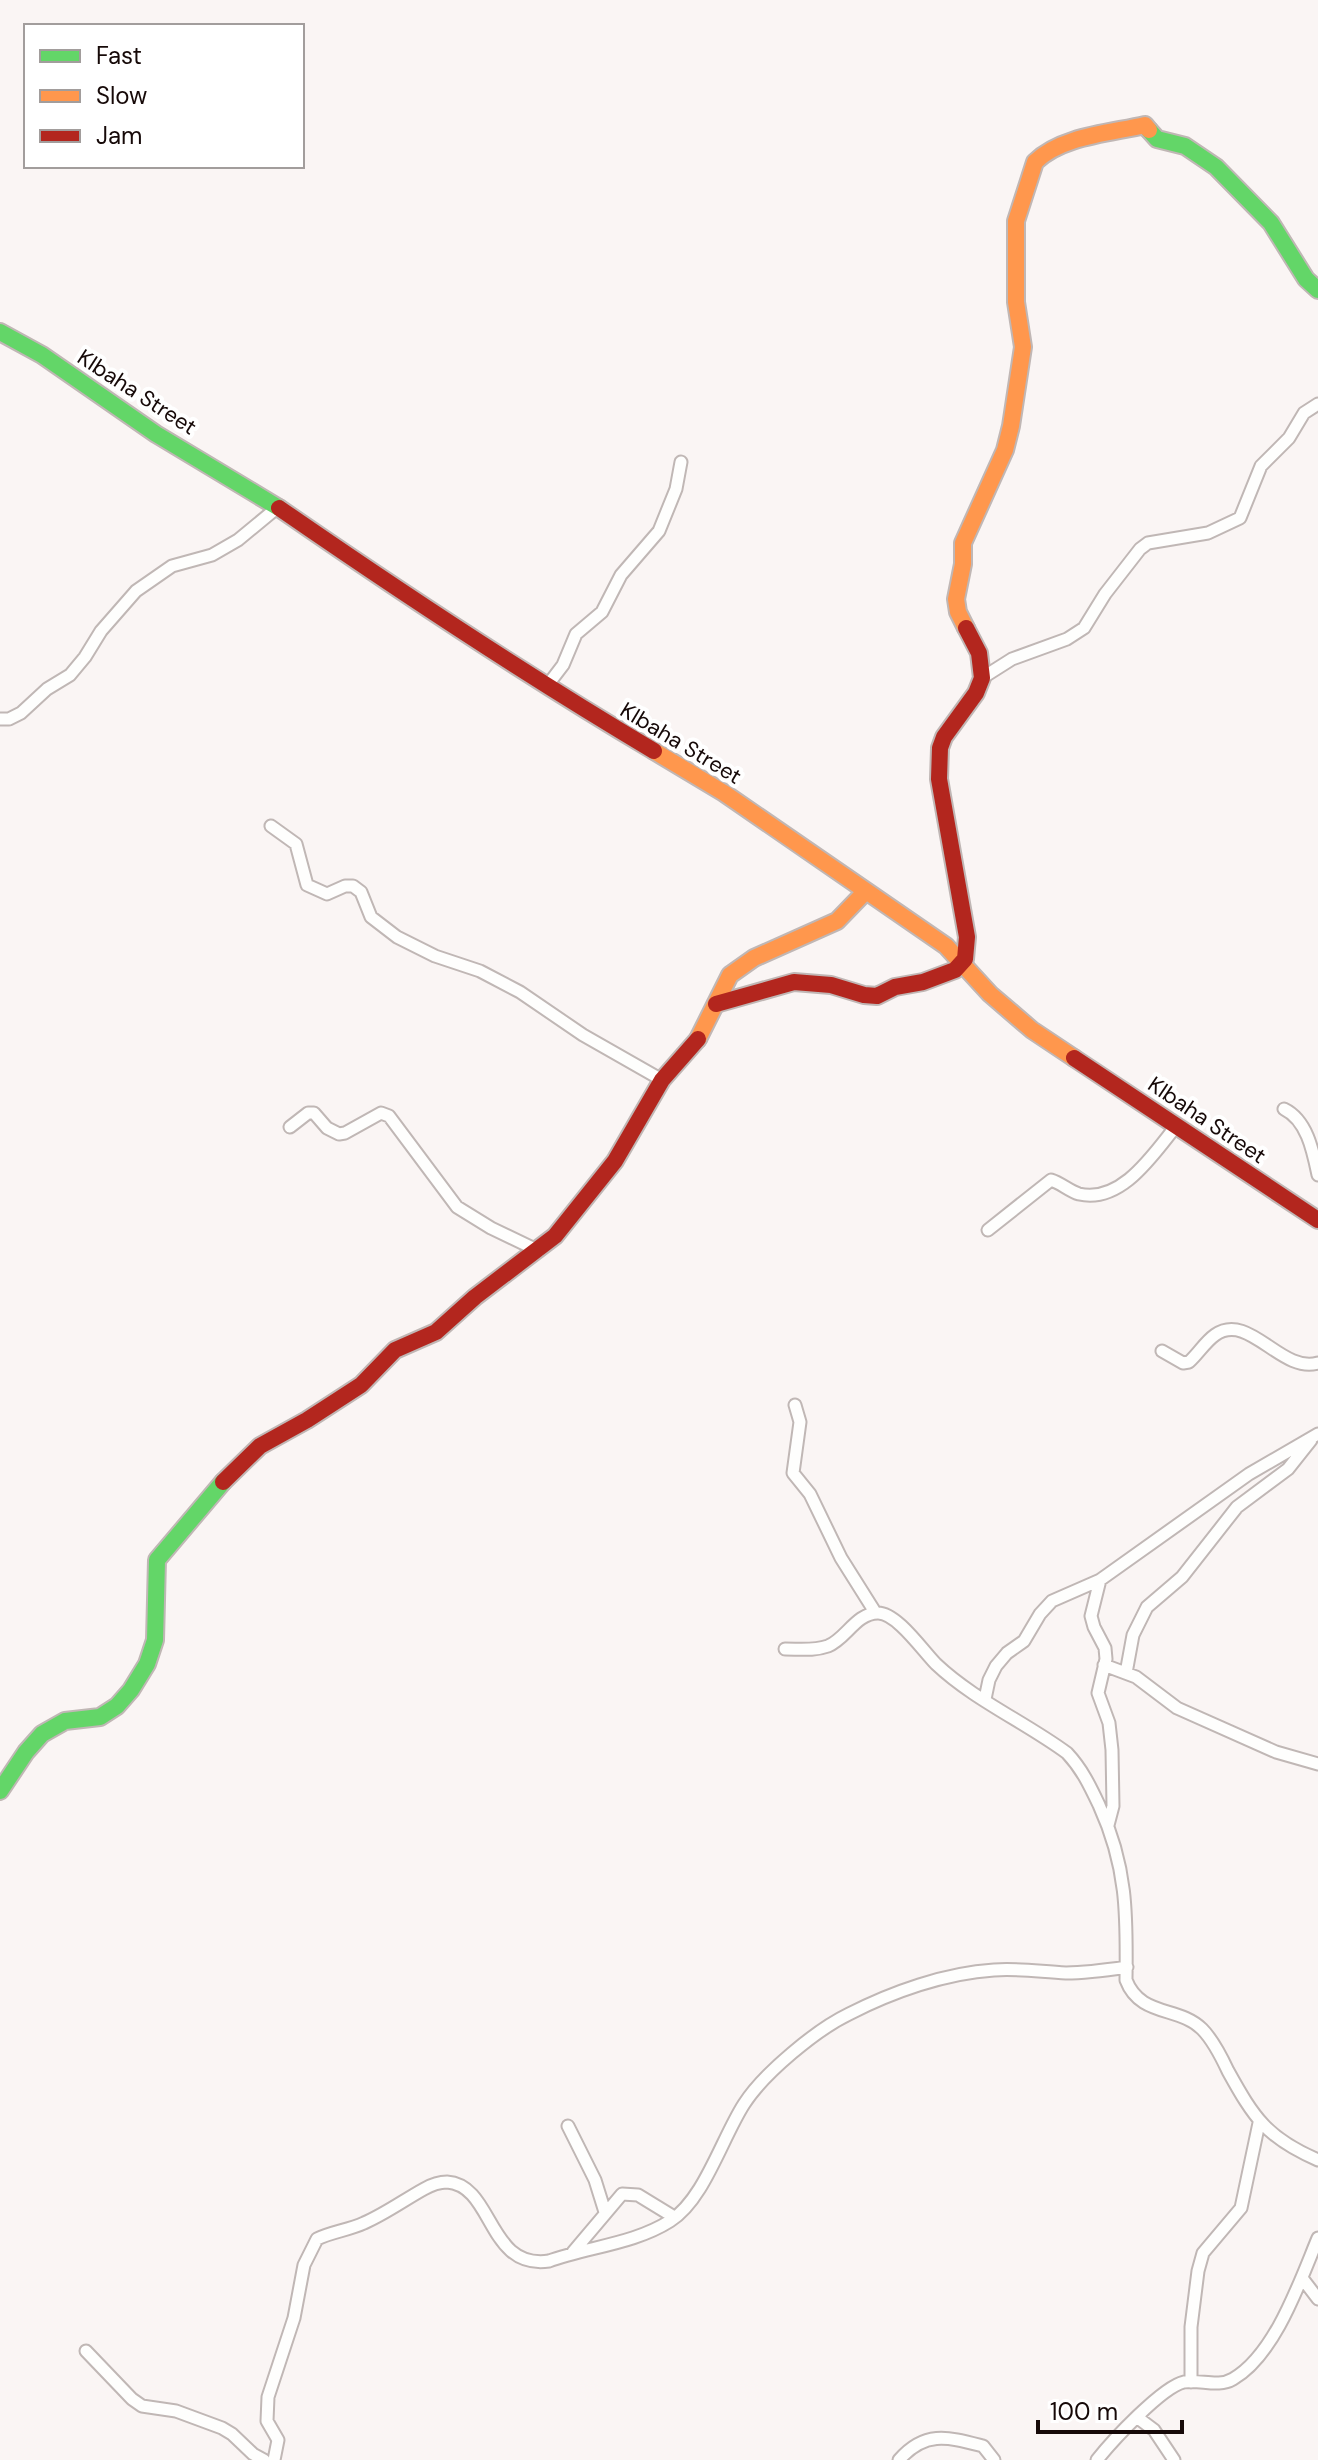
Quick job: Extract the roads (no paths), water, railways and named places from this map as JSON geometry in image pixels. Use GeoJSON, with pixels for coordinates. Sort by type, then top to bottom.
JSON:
{"type":"FeatureCollection","features":[{"type":"Feature","properties":{"kind":"street"},"geometry":{"type":"LineString","coordinates":[[716,1004],[794,982],[831,985],[874,996],[895,987],[941,977],[955,970],[967,953],[967,937],[939,779],[939,761],[944,737],[976,693],[982,678],[979,653],[958,612],[957,592],[963,564],[963,543],[1005,450],[1011,426],[1023,347],[1016,302],[1016,221],[1035,162],[1065,144],[1145,125],[1157,139],[1194,151],[1216,167],[1271,223],[1306,279],[1318,290]]}},
{"type":"Feature","properties":{"kind":"street","name":"KIbaha Street"},"geometry":{"type":"LineString","coordinates":[[0,332],[42,355],[156,434],[278,507],[391,586],[547,686],[724,793],[926,932],[1032,1030],[1318,1220]]}},
{"type":"Feature","properties":{"kind":"street"},"geometry":{"type":"LineString","coordinates":[[982,678],[1012,659],[1067,639],[1084,628],[1105,594],[1148,543],[1208,533],[1240,518],[1261,466],[1289,438],[1304,413],[1318,404]]}},
{"type":"Feature","properties":{"kind":"street"},"geometry":{"type":"LineString","coordinates":[[547,686],[563,665],[576,634],[602,612],[621,575],[659,531],[673,499],[681,462]]}},
{"type":"Feature","properties":{"kind":"street"},"geometry":{"type":"LineString","coordinates":[[0,719],[9,719],[21,713],[47,689],[70,675],[96,637],[136,591],[172,566],[212,555],[238,540],[278,507]]}},
{"type":"Feature","properties":{"kind":"street"},"geometry":{"type":"LineString","coordinates":[[271,826],[296,844],[307,885],[327,894],[353,886],[361,892],[371,917],[397,937],[435,956],[480,971],[520,992],[583,1035],[662,1080]]}},
{"type":"Feature","properties":{"kind":"street"},"geometry":{"type":"LineString","coordinates":[[0,1791],[30,1746],[48,1730],[62,1721],[99,1718],[117,1705],[131,1689],[148,1662],[156,1636],[157,1560],[246,1458],[260,1446],[361,1385],[395,1350],[436,1332],[475,1297],[539,1251],[598,1185],[629,1139],[662,1080],[700,1037],[726,981],[735,970],[837,921],[866,891]]}},
{"type":"Feature","properties":{"kind":"street"},"geometry":{"type":"LineString","coordinates":[[1284,1109],[1297,1117],[1303,1127],[1318,1175]]}},
{"type":"Feature","properties":{"kind":"street"},"geometry":{"type":"LineString","coordinates":[[290,1127],[308,1113],[314,1113],[333,1132],[345,1133],[381,1113],[389,1116],[457,1207],[491,1228],[539,1251]]}},
{"type":"Feature","properties":{"kind":"street"},"geometry":{"type":"LineString","coordinates":[[988,1230],[1051,1180],[1080,1194],[1096,1194],[1118,1188],[1144,1164],[1177,1125]]}},
{"type":"Feature","properties":{"kind":"street"},"geometry":{"type":"LineString","coordinates":[[1162,1351],[1183,1363],[1189,1362],[1217,1334],[1228,1330],[1263,1340],[1276,1352],[1301,1364],[1318,1363]]}},
{"type":"Feature","properties":{"kind":"street"},"geometry":{"type":"LineString","coordinates":[[795,1405],[800,1422],[793,1473],[810,1494],[841,1558],[875,1612]]}},
{"type":"Feature","properties":{"kind":"street"},"geometry":{"type":"LineString","coordinates":[[985,1699],[996,1666],[1024,1641],[1045,1607],[1064,1594],[1100,1580],[1249,1474],[1316,1435]]}},
{"type":"Feature","properties":{"kind":"street"},"geometry":{"type":"LineString","coordinates":[[1126,1673],[1133,1635],[1147,1607],[1182,1577],[1237,1507],[1288,1469],[1316,1435]]}},
{"type":"Feature","properties":{"kind":"street"},"geometry":{"type":"LineString","coordinates":[[1100,1580],[1091,1616],[1105,1648],[1098,1693],[1109,1723],[1112,1750],[1113,1806],[1108,1825]]}},
{"type":"Feature","properties":{"kind":"street"},"geometry":{"type":"LineString","coordinates":[[785,1649],[816,1649],[830,1645],[866,1616],[875,1612],[883,1614],[899,1624],[937,1665],[958,1682],[1050,1741],[1081,1767],[1108,1825],[1124,1883],[1126,1980],[1131,1991],[1142,2002],[1190,2020],[1206,2033],[1259,2123],[1293,2149],[1318,2160]]}},
{"type":"Feature","properties":{"kind":"street"},"geometry":{"type":"LineString","coordinates":[[1104,1665],[1126,1673],[1177,1708],[1276,1752],[1318,1764]]}},
{"type":"Feature","properties":{"kind":"street"},"geometry":{"type":"LineString","coordinates":[[274,2460],[278,2440],[267,2421],[268,2397],[294,2318],[304,2265],[317,2239],[365,2223],[433,2184],[447,2182],[457,2184],[475,2198],[507,2248],[524,2260],[549,2261],[638,2235],[674,2217],[695,2194],[746,2102],[794,2051],[847,2015],[950,1976],[992,1970],[1032,1969],[1067,1973],[1127,1967]]}},
{"type":"Feature","properties":{"kind":"street"},"geometry":{"type":"LineString","coordinates":[[1191,2382],[1191,2327],[1198,2271],[1203,2253],[1241,2208],[1259,2123]]}},
{"type":"Feature","properties":{"kind":"street"},"geometry":{"type":"LineString","coordinates":[[568,2126],[595,2180],[605,2212]]}},
{"type":"Feature","properties":{"kind":"street"},"geometry":{"type":"LineString","coordinates":[[573,2252],[622,2194],[638,2195],[661,2206],[674,2217]]}},
{"type":"Feature","properties":{"kind":"street"},"geometry":{"type":"LineString","coordinates":[[1097,2460],[1156,2399],[1173,2387],[1191,2382],[1222,2383],[1244,2371],[1264,2347],[1293,2301],[1318,2238]]}},
{"type":"Feature","properties":{"kind":"street"},"geometry":{"type":"LineString","coordinates":[[1302,2278],[1318,2299]]}},
{"type":"Feature","properties":{"kind":"street"},"geometry":{"type":"LineString","coordinates":[[86,2351],[142,2406],[176,2411],[222,2428],[264,2460]]}},
{"type":"Feature","properties":{"kind":"street"},"geometry":{"type":"LineString","coordinates":[[1138,2418],[1154,2430],[1170,2458]]}},
{"type":"Feature","properties":{"kind":"street"},"geometry":{"type":"LineString","coordinates":[[899,2460],[914,2445],[939,2437],[983,2446],[994,2460]]}}]}
